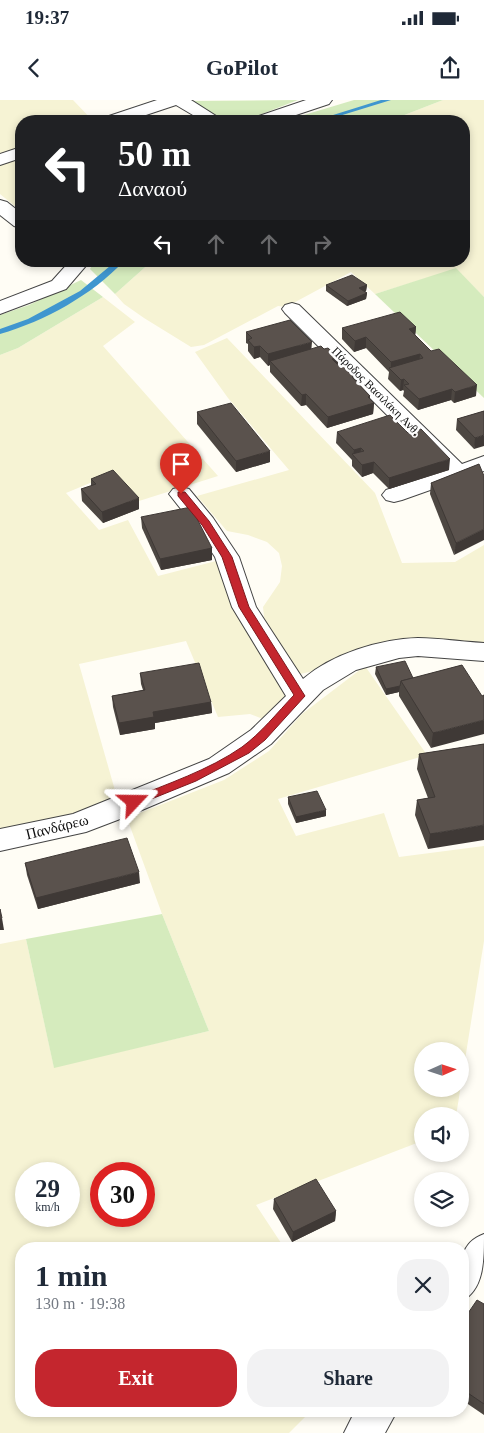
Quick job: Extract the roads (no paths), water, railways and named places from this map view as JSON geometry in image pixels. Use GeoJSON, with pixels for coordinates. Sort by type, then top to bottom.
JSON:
{"type":"FeatureCollection","features":[{"type":"Feature","properties":{"kind":"street"},"geometry":{"type":"LineString","coordinates":[[130,115],[174,100]]}},
{"type":"Feature","properties":{"kind":"street"},"geometry":{"type":"LineString","coordinates":[[179,100],[205,115]]}},
{"type":"Feature","properties":{"kind":"street"},"geometry":{"type":"LineString","coordinates":[[279,115],[323,100]]}},
{"type":"Feature","properties":{"kind":"street"},"geometry":{"type":"LineString","coordinates":[[0,160],[15,154]]}},
{"type":"Feature","properties":{"kind":"street"},"geometry":{"type":"LineString","coordinates":[[0,206],[15,217]]}},
{"type":"Feature","properties":{"kind":"street"},"geometry":{"type":"LineString","coordinates":[[0,308],[59,285],[68,277],[74,267]]}},
{"type":"Feature","properties":{"kind":"street","name":"Πάροδος Βασιλάκη Ανθ."},"geometry":{"type":"LineString","coordinates":[[292,309],[459,474]]}},
{"type":"Feature","properties":{"kind":"street"},"geometry":{"type":"LineString","coordinates":[[394,495],[459,474],[484,463]]}},
{"type":"Feature","properties":{"kind":"street"},"geometry":{"type":"LineString","coordinates":[[181,494],[205,523],[227,557],[244,607],[300,696]]}},
{"type":"Feature","properties":{"kind":"street","name":"Πανδάρεω"},"geometry":{"type":"LineString","coordinates":[[0,840],[84,821],[219,766],[245,750],[261,737],[314,684],[347,664],[382,652],[418,647],[484,652]]}},
{"type":"Feature","properties":{"kind":"street"},"geometry":{"type":"LineString","coordinates":[[469,1273],[484,1250]]}},
{"type":"Feature","properties":{"kind":"street"},"geometry":{"type":"LineString","coordinates":[[363,1433],[374,1417]]}},
{"type":"Feature","properties":{"kind":"waterway"},"geometry":{"type":"LineString","coordinates":[[337,115],[388,100]]}},
{"type":"Feature","properties":{"kind":"waterway"},"geometry":{"type":"LineString","coordinates":[[0,332],[31,321],[83,293],[114,267]]}}]}
